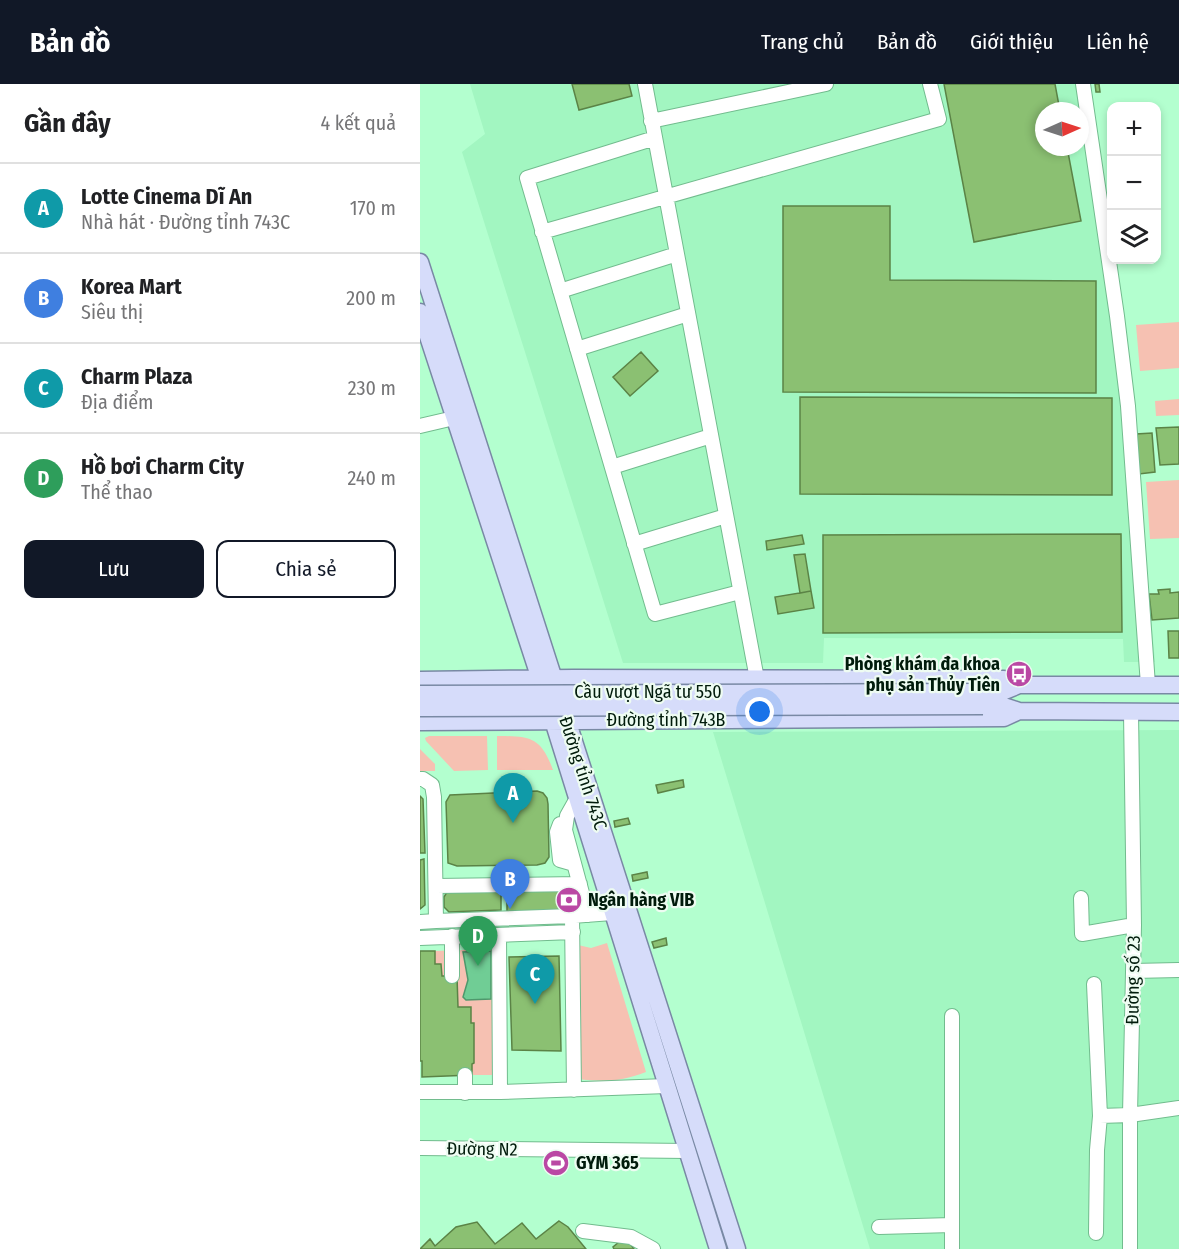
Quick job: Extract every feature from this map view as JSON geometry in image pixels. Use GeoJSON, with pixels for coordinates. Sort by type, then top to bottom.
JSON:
{"type":"FeatureCollection","features":[{"type":"Feature","properties":{"kind":"main road","name":"Đường tỉnh 743C"},"geometry":{"type":"LineString","coordinates":[[420,262],[462,426]]}},
{"type":"Feature","properties":{"kind":"main road","name":"Đường tỉnh 743C"},"geometry":{"type":"LineString","coordinates":[[420,312],[462,426],[546,679],[696,1148],[718,1249]]}},
{"type":"Feature","properties":{"kind":"main road"},"geometry":{"type":"LineString","coordinates":[[420,680],[1004,679],[1019,685],[1179,685]]}},
{"type":"Feature","properties":{"kind":"main road"},"geometry":{"type":"LineString","coordinates":[[983,699],[1019,685]]}},
{"type":"Feature","properties":{"kind":"main road","name":"Cầu vượt Ngã tư 550"},"geometry":{"type":"LineString","coordinates":[[420,694],[983,699]]}},
{"type":"Feature","properties":{"kind":"main road","name":"Đường tỉnh 743B"},"geometry":{"type":"LineString","coordinates":[[983,699],[1019,711],[1179,712]]}},
{"type":"Feature","properties":{"kind":"main road","name":"Cầu vượt Ngã tư 550"},"geometry":{"type":"LineString","coordinates":[[420,708],[983,699]]}},
{"type":"Feature","properties":{"kind":"main road","name":"Đường tỉnh 743B"},"geometry":{"type":"LineString","coordinates":[[420,722],[1004,718],[1019,711]]}},
{"type":"Feature","properties":{"kind":"main road","name":"Đường tỉnh 743C"},"geometry":{"type":"LineString","coordinates":[[559,721],[576,800],[619,910],[667,1086],[696,1148],[737,1249]]}},
{"type":"Feature","properties":{"kind":"street"},"geometry":{"type":"LineString","coordinates":[[645,84],[757,680]]}},
{"type":"Feature","properties":{"kind":"street"},"geometry":{"type":"LineString","coordinates":[[651,121],[826,84]]}},
{"type":"Feature","properties":{"kind":"street"},"geometry":{"type":"LineString","coordinates":[[542,232],[939,119],[930,84]]}},
{"type":"Feature","properties":{"kind":"street"},"geometry":{"type":"LineString","coordinates":[[1083,84],[1118,316],[1128,406],[1148,685]]}},
{"type":"Feature","properties":{"kind":"street"},"geometry":{"type":"LineString","coordinates":[[655,138],[527,178],[655,614],[740,592]]}},
{"type":"Feature","properties":{"kind":"street"},"geometry":{"type":"LineString","coordinates":[[560,291],[677,254]]}},
{"type":"Feature","properties":{"kind":"street"},"geometry":{"type":"LineString","coordinates":[[577,348],[688,314]]}},
{"type":"Feature","properties":{"kind":"street"},"geometry":{"type":"LineString","coordinates":[[420,426],[462,426]]}},
{"type":"Feature","properties":{"kind":"street"},"geometry":{"type":"LineString","coordinates":[[612,467],[711,436]]}},
{"type":"Feature","properties":{"kind":"street"},"geometry":{"type":"LineString","coordinates":[[634,544],[726,516]]}},
{"type":"Feature","properties":{"kind":"street","name":"Đường số 23"},"geometry":{"type":"LineString","coordinates":[[1130,1249],[1134,925],[1131,712]]}},
{"type":"Feature","properties":{"kind":"street"},"geometry":{"type":"LineString","coordinates":[[420,779],[432,785],[434,797],[436,921]]}},
{"type":"Feature","properties":{"kind":"street"},"geometry":{"type":"LineString","coordinates":[[574,864],[553,860],[560,823],[576,800]]}},
{"type":"Feature","properties":{"kind":"street"},"geometry":{"type":"LineString","coordinates":[[567,816],[565,830],[588,915]]}},
{"type":"Feature","properties":{"kind":"street"},"geometry":{"type":"LineString","coordinates":[[436,886],[580,884]]}},
{"type":"Feature","properties":{"kind":"street"},"geometry":{"type":"LineString","coordinates":[[1081,898],[1082,934],[1134,925]]}},
{"type":"Feature","properties":{"kind":"street"},"geometry":{"type":"LineString","coordinates":[[420,922],[572,916],[619,910]]}},
{"type":"Feature","properties":{"kind":"street"},"geometry":{"type":"LineString","coordinates":[[572,916],[574,1090]]}},
{"type":"Feature","properties":{"kind":"street"},"geometry":{"type":"LineString","coordinates":[[420,938],[573,932]]}},
{"type":"Feature","properties":{"kind":"street"},"geometry":{"type":"LineString","coordinates":[[499,934],[500,1092]]}},
{"type":"Feature","properties":{"kind":"street"},"geometry":{"type":"LineString","coordinates":[[452,936],[452,976]]}},
{"type":"Feature","properties":{"kind":"street"},"geometry":{"type":"LineString","coordinates":[[1133,971],[1179,970]]}},
{"type":"Feature","properties":{"kind":"street"},"geometry":{"type":"LineString","coordinates":[[1094,984],[1100,1116],[1097,1150],[1096,1233]]}},
{"type":"Feature","properties":{"kind":"street"},"geometry":{"type":"LineString","coordinates":[[952,1016],[952,1249]]}},
{"type":"Feature","properties":{"kind":"street"},"geometry":{"type":"LineString","coordinates":[[465,1076],[465,1093]]}},
{"type":"Feature","properties":{"kind":"street"},"geometry":{"type":"LineString","coordinates":[[420,1092],[465,1093],[667,1086]]}},
{"type":"Feature","properties":{"kind":"street"},"geometry":{"type":"LineString","coordinates":[[1100,1116],[1130,1115],[1179,1108]]}},
{"type":"Feature","properties":{"kind":"street","name":"Đường N2"},"geometry":{"type":"LineString","coordinates":[[420,1148],[696,1148]]}},
{"type":"Feature","properties":{"kind":"street"},"geometry":{"type":"LineString","coordinates":[[879,1227],[952,1225]]}},
{"type":"Feature","properties":{"kind":"street"},"geometry":{"type":"LineString","coordinates":[[583,1231],[632,1237],[653,1249]]}},
{"type":"Feature","properties":{"kind":"shaded area"},"geometry":{"type":"Polygon","coordinates":[[[470,84],[1090,84],[1107,201],[1107,264],[1117,264],[1127,343],[1155,662],[1124,662],[1123,639],[824,638],[823,663],[623,663],[462,152],[485,134],[470,84]]]}},
{"type":"Feature","properties":{"kind":"shaded area"},"geometry":{"type":"Polygon","coordinates":[[[1179,322],[1179,368],[1140,371],[1136,325],[1179,322]]]}},
{"type":"Feature","properties":{"kind":"shaded area"},"geometry":{"type":"Polygon","coordinates":[[[1179,399],[1179,415],[1156,416],[1155,401],[1179,399]]]}},
{"type":"Feature","properties":{"kind":"shaded area"},"geometry":{"type":"Polygon","coordinates":[[[1179,480],[1179,538],[1150,539],[1146,482],[1179,480]]]}},
{"type":"Feature","properties":{"kind":"shaded area"},"geometry":{"type":"Polygon","coordinates":[[[1179,730],[1179,1249],[870,1249],[713,732],[1179,730]]]}},
{"type":"Feature","properties":{"kind":"shaded area"},"geometry":{"type":"Polygon","coordinates":[[[429,736],[487,736],[488,770],[454,771],[426,741],[425,738],[429,736]]]}},
{"type":"Feature","properties":{"kind":"shaded area"},"geometry":{"type":"Polygon","coordinates":[[[497,736],[526,738],[533,741],[544,751],[553,770],[497,770],[497,736]]]}},
{"type":"Feature","properties":{"kind":"shaded area"},"geometry":{"type":"Polygon","coordinates":[[[420,749],[435,764],[435,771],[420,771],[420,749]]]}},
{"type":"Feature","properties":{"kind":"shaded area"},"geometry":{"type":"Polygon","coordinates":[[[607,943],[646,1072],[612,1080],[577,1079],[578,945],[591,948],[607,943]]]}},
{"type":"Feature","properties":{"kind":"shaded area"},"geometry":{"type":"Polygon","coordinates":[[[493,949],[494,1075],[472,1075],[474,1023],[471,1023],[471,1007],[458,1007],[457,976],[442,976],[441,965],[435,964],[435,951],[493,949]]]}},
{"type":"Feature","properties":{"kind":"shaded area"},"geometry":{"type":"Polygon","coordinates":[[[491,951],[491,999],[466,1000],[463,997],[468,980],[463,952],[491,951]]]}},
{"type":"Feature","properties":{"kind":"building"},"geometry":{"type":"Polygon","coordinates":[[[572,84],[629,84],[632,96],[579,110],[572,84]]]}},
{"type":"Feature","properties":{"kind":"building"},"geometry":{"type":"Polygon","coordinates":[[[944,84],[1055,84],[1058,102],[1035,102],[1035,156],[1069,156],[1081,221],[974,242],[944,84]]]}},
{"type":"Feature","properties":{"kind":"building"},"geometry":{"type":"Polygon","coordinates":[[[1095,84],[1099,84],[1100,92],[1096,92],[1095,84]]]}},
{"type":"Feature","properties":{"kind":"building"},"geometry":{"type":"Polygon","coordinates":[[[783,206],[890,206],[890,280],[1096,281],[1096,393],[783,392],[783,206]]]}},
{"type":"Feature","properties":{"kind":"building"},"geometry":{"type":"Polygon","coordinates":[[[641,352],[658,371],[630,396],[613,377],[641,352]]]}},
{"type":"Feature","properties":{"kind":"building"},"geometry":{"type":"Polygon","coordinates":[[[800,397],[1112,398],[1112,495],[800,494],[800,397]]]}},
{"type":"Feature","properties":{"kind":"building"},"geometry":{"type":"Polygon","coordinates":[[[1179,427],[1179,464],[1160,465],[1156,428],[1179,427]]]}},
{"type":"Feature","properties":{"kind":"building"},"geometry":{"type":"Polygon","coordinates":[[[1152,433],[1155,472],[1139,474],[1136,434],[1152,433]]]}},
{"type":"Feature","properties":{"kind":"building"},"geometry":{"type":"Polygon","coordinates":[[[1121,534],[1122,632],[823,633],[823,535],[1121,534]]]}},
{"type":"Feature","properties":{"kind":"building"},"geometry":{"type":"Polygon","coordinates":[[[802,535],[804,544],[767,550],[766,541],[802,535]]]}},
{"type":"Feature","properties":{"kind":"building"},"geometry":{"type":"Polygon","coordinates":[[[805,554],[811,591],[800,593],[794,555],[805,554]]]}},
{"type":"Feature","properties":{"kind":"building"},"geometry":{"type":"Polygon","coordinates":[[[1170,589],[1170,593],[1179,592],[1179,618],[1152,620],[1149,594],[1159,594],[1158,590],[1170,589]]]}},
{"type":"Feature","properties":{"kind":"building"},"geometry":{"type":"Polygon","coordinates":[[[811,591],[814,608],[778,614],[775,597],[811,591]]]}},
{"type":"Feature","properties":{"kind":"building"},"geometry":{"type":"Polygon","coordinates":[[[1168,631],[1179,631],[1179,658],[1169,658],[1168,631]]]}},
{"type":"Feature","properties":{"kind":"building"},"geometry":{"type":"Polygon","coordinates":[[[683,780],[684,787],[658,793],[656,785],[683,780]]]}},
{"type":"Feature","properties":{"kind":"building"},"geometry":{"type":"Polygon","coordinates":[[[537,791],[543,793],[548,804],[549,857],[545,863],[457,866],[448,863],[446,802],[450,795],[537,791]]]}},
{"type":"Feature","properties":{"kind":"building"},"geometry":{"type":"Polygon","coordinates":[[[420,796],[423,799],[425,853],[420,853],[420,796]]]}},
{"type":"Feature","properties":{"kind":"building"},"geometry":{"type":"Polygon","coordinates":[[[628,818],[630,824],[615,827],[614,821],[628,818]]]}},
{"type":"Feature","properties":{"kind":"building"},"geometry":{"type":"Polygon","coordinates":[[[424,859],[425,905],[420,909],[420,860],[424,859]]]}},
{"type":"Feature","properties":{"kind":"building"},"geometry":{"type":"Polygon","coordinates":[[[647,872],[648,878],[633,881],[632,875],[647,872]]]}},
{"type":"Feature","properties":{"kind":"building"},"geometry":{"type":"Polygon","coordinates":[[[562,889],[569,895],[569,905],[563,911],[507,912],[507,891],[562,889]]]}},
{"type":"Feature","properties":{"kind":"building"},"geometry":{"type":"Polygon","coordinates":[[[501,891],[501,910],[449,912],[444,907],[444,897],[447,892],[501,891]]]}},
{"type":"Feature","properties":{"kind":"building"},"geometry":{"type":"Polygon","coordinates":[[[666,938],[667,945],[654,948],[652,942],[666,938]]]}},
{"type":"Feature","properties":{"kind":"building"},"geometry":{"type":"Polygon","coordinates":[[[420,951],[435,951],[435,964],[441,964],[442,976],[457,976],[458,1007],[471,1007],[471,1023],[474,1023],[472,1075],[422,1077],[420,951]]]}},
{"type":"Feature","properties":{"kind":"building"},"geometry":{"type":"Polygon","coordinates":[[[559,956],[561,1051],[512,1050],[509,957],[559,956]]]}},
{"type":"Feature","properties":{"kind":"building"},"geometry":{"type":"Polygon","coordinates":[[[559,1221],[568,1227],[586,1249],[420,1249],[430,1239],[435,1246],[456,1227],[477,1222],[495,1244],[522,1223],[536,1239],[559,1221]]]}},
{"type":"Feature","properties":{"kind":"building"},"geometry":{"type":"Polygon","coordinates":[[[625,1237],[634,1249],[614,1249],[613,1247],[625,1237]]]}},
{"type":"Feature","properties":{"kind":"place","name":"Phòng khám đa khoa phụ sản Thủy Tiên"},"geometry":{"type":"Point","coordinates":[1019,674]}},
{"type":"Feature","properties":{"kind":"place","name":"Lotte Cinema Dĩ An"},"geometry":{"type":"Point","coordinates":[513,823]}},
{"type":"Feature","properties":{"kind":"place","name":"Ngân hàng VIB"},"geometry":{"type":"Point","coordinates":[569,900]}},
{"type":"Feature","properties":{"kind":"place","name":"Korea Mart"},"geometry":{"type":"Point","coordinates":[510,909]}},
{"type":"Feature","properties":{"kind":"place","name":"Hồ bơi Charm City"},"geometry":{"type":"Point","coordinates":[478,966]}},
{"type":"Feature","properties":{"kind":"place","name":"Charm Plaza"},"geometry":{"type":"Point","coordinates":[535,1004]}},
{"type":"Feature","properties":{"kind":"place","name":"GYM 365"},"geometry":{"type":"Point","coordinates":[556,1163]}}]}
